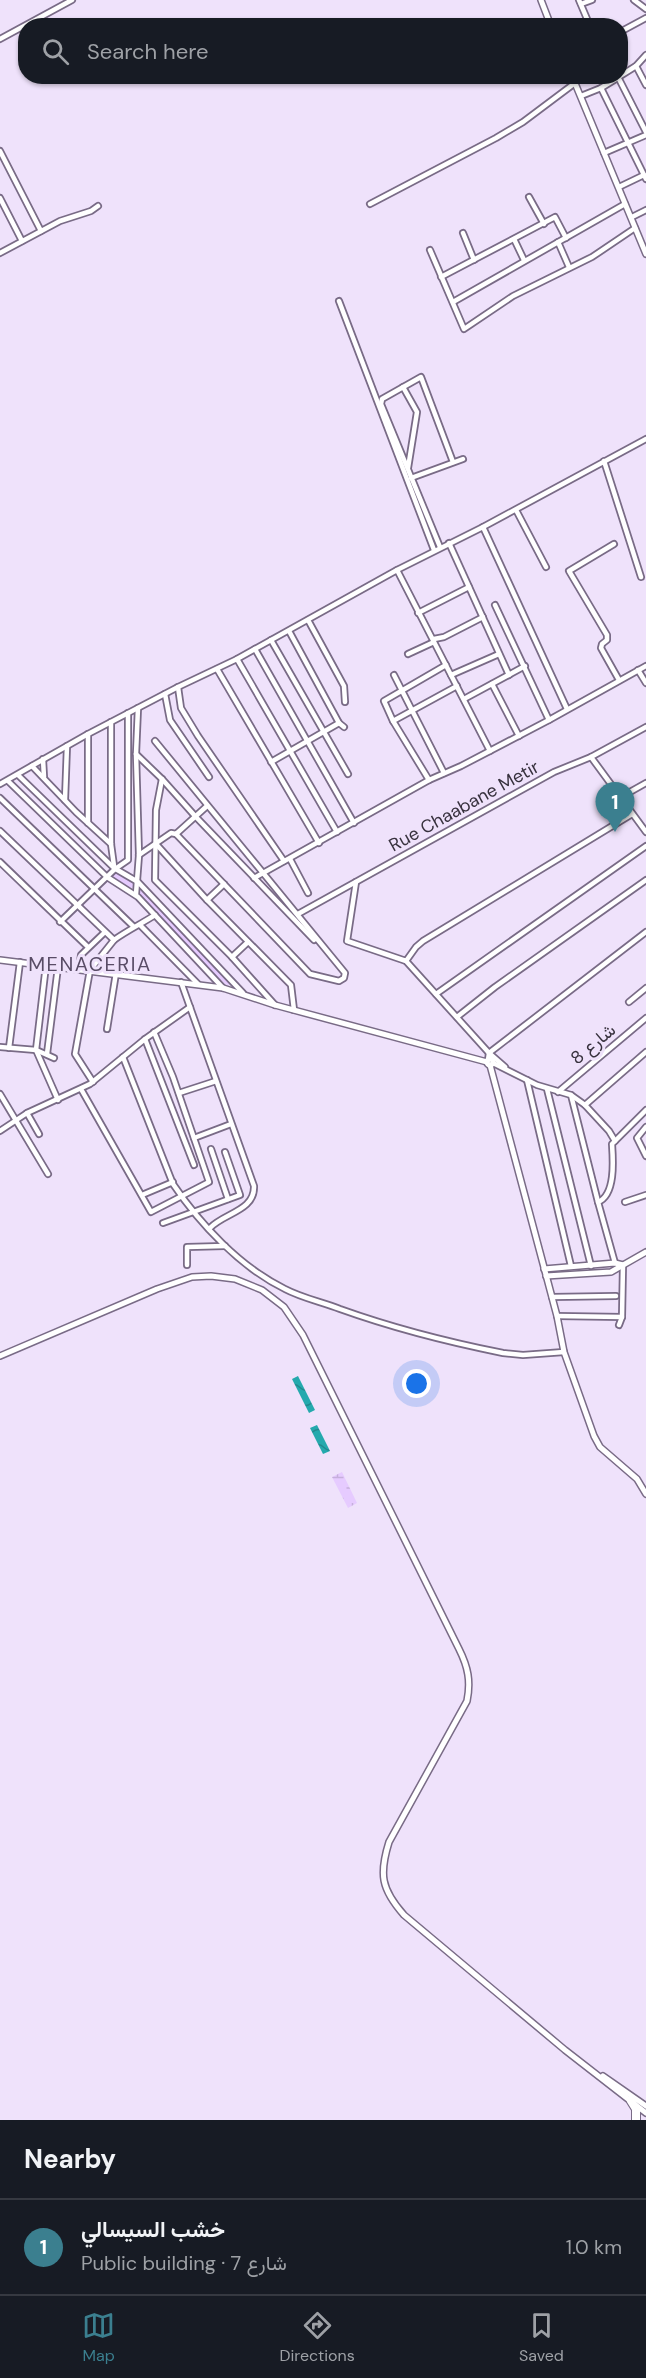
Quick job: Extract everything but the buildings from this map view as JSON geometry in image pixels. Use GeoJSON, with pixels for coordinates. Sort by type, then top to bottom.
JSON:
{"type":"FeatureCollection","features":[{"type":"Feature","properties":{"kind":"highway"},"geometry":{"type":"LineString","coordinates":[[631,2101],[636,2109],[638,2120]]}},
{"type":"Feature","properties":{"kind":"highway"},"geometry":{"type":"LineString","coordinates":[[638,2120],[646,2113]]}},
{"type":"Feature","properties":{"kind":"street"},"geometry":{"type":"LineString","coordinates":[[39,18],[72,0]]}},
{"type":"Feature","properties":{"kind":"street"},"geometry":{"type":"LineString","coordinates":[[541,0],[548,18]]}},
{"type":"Feature","properties":{"kind":"street"},"geometry":{"type":"LineString","coordinates":[[587,18],[580,2],[592,0]]}},
{"type":"Feature","properties":{"kind":"street"},"geometry":{"type":"LineString","coordinates":[[634,0],[646,9]]}},
{"type":"Feature","properties":{"kind":"street"},"geometry":{"type":"LineString","coordinates":[[628,28],[646,18]]}},
{"type":"Feature","properties":{"kind":"street"},"geometry":{"type":"LineString","coordinates":[[0,39],[18,29]]}},
{"type":"Feature","properties":{"kind":"street"},"geometry":{"type":"LineString","coordinates":[[628,71],[636,66],[646,54]]}},
{"type":"Feature","properties":{"kind":"street"},"geometry":{"type":"LineString","coordinates":[[636,66],[646,86]]}},
{"type":"Feature","properties":{"kind":"street"},"geometry":{"type":"LineString","coordinates":[[370,204],[496,138],[523,122],[574,84]]}},
{"type":"Feature","properties":{"kind":"street"},"geometry":{"type":"LineString","coordinates":[[575,84],[646,254]]}},
{"type":"Feature","properties":{"kind":"street"},"geometry":{"type":"LineString","coordinates":[[581,96],[607,84]]}},
{"type":"Feature","properties":{"kind":"street"},"geometry":{"type":"LineString","coordinates":[[604,153],[646,134],[623,84]]}},
{"type":"Feature","properties":{"kind":"street"},"geometry":{"type":"LineString","coordinates":[[601,88],[645,177],[619,187]]}},
{"type":"Feature","properties":{"kind":"street"},"geometry":{"type":"LineString","coordinates":[[0,151],[41,231]]}},
{"type":"Feature","properties":{"kind":"street"},"geometry":{"type":"LineString","coordinates":[[529,197],[544,224]]}},
{"type":"Feature","properties":{"kind":"street"},"geometry":{"type":"LineString","coordinates":[[0,198],[22,241]]}},
{"type":"Feature","properties":{"kind":"street"},"geometry":{"type":"LineString","coordinates":[[453,302],[626,204]]}},
{"type":"Feature","properties":{"kind":"street"},"geometry":{"type":"LineString","coordinates":[[0,253],[41,231],[98,206]]}},
{"type":"Feature","properties":{"kind":"street"},"geometry":{"type":"LineString","coordinates":[[632,217],[646,210]]}},
{"type":"Feature","properties":{"kind":"street"},"geometry":{"type":"LineString","coordinates":[[441,277],[555,217],[566,238]]}},
{"type":"Feature","properties":{"kind":"street"},"geometry":{"type":"LineString","coordinates":[[430,250],[464,329],[513,297],[592,257],[635,228]]}},
{"type":"Feature","properties":{"kind":"street"},"geometry":{"type":"LineString","coordinates":[[463,233],[474,260]]}},
{"type":"Feature","properties":{"kind":"street"},"geometry":{"type":"LineString","coordinates":[[513,239],[524,260]]}},
{"type":"Feature","properties":{"kind":"street"},"geometry":{"type":"LineString","coordinates":[[558,242],[569,267]]}},
{"type":"Feature","properties":{"kind":"street"},"geometry":{"type":"LineString","coordinates":[[339,301],[437,549]]}},
{"type":"Feature","properties":{"kind":"street"},"geometry":{"type":"LineString","coordinates":[[437,549],[381,402],[382,399],[422,378],[453,462]]}},
{"type":"Feature","properties":{"kind":"street"},"geometry":{"type":"LineString","coordinates":[[403,387],[417,412],[408,468]]}},
{"type":"Feature","properties":{"kind":"street"},"geometry":{"type":"LineString","coordinates":[[0,784],[88,734],[237,659],[397,570],[516,510],[646,439]]}},
{"type":"Feature","properties":{"kind":"street"},"geometry":{"type":"LineString","coordinates":[[411,478],[463,459]]}},
{"type":"Feature","properties":{"kind":"street"},"geometry":{"type":"LineString","coordinates":[[604,461],[641,577]]}},
{"type":"Feature","properties":{"kind":"street"},"geometry":{"type":"LineString","coordinates":[[516,510],[546,567]]}},
{"type":"Feature","properties":{"kind":"street"},"geometry":{"type":"LineString","coordinates":[[483,527],[567,709]]}},
{"type":"Feature","properties":{"kind":"street"},"geometry":{"type":"LineString","coordinates":[[449,543],[509,675]]}},
{"type":"Feature","properties":{"kind":"street"},"geometry":{"type":"LineString","coordinates":[[614,544],[569,571],[607,635],[607,640],[601,648],[619,680]]}},
{"type":"Feature","properties":{"kind":"street"},"geometry":{"type":"LineString","coordinates":[[397,570],[489,751]]}},
{"type":"Feature","properties":{"kind":"street"},"geometry":{"type":"LineString","coordinates":[[418,613],[469,587]]}},
{"type":"Feature","properties":{"kind":"street"},"geometry":{"type":"LineString","coordinates":[[495,605],[549,720]]}},
{"type":"Feature","properties":{"kind":"street"},"geometry":{"type":"LineString","coordinates":[[408,654],[483,617]]}},
{"type":"Feature","properties":{"kind":"street"},"geometry":{"type":"LineString","coordinates":[[308,620],[344,686],[345,702]]}},
{"type":"Feature","properties":{"kind":"street"},"geometry":{"type":"LineString","coordinates":[[289,631],[339,723],[344,728]]}},
{"type":"Feature","properties":{"kind":"street"},"geometry":{"type":"LineString","coordinates":[[271,640],[348,774]]}},
{"type":"Feature","properties":{"kind":"street"},"geometry":{"type":"LineString","coordinates":[[255,649],[354,823]]}},
{"type":"Feature","properties":{"kind":"street"},"geometry":{"type":"LineString","coordinates":[[452,675],[499,654]]}},
{"type":"Feature","properties":{"kind":"street"},"geometry":{"type":"LineString","coordinates":[[237,659],[337,832]]}},
{"type":"Feature","properties":{"kind":"street"},"geometry":{"type":"LineString","coordinates":[[429,780],[393,721],[384,701],[446,665]]}},
{"type":"Feature","properties":{"kind":"street"},"geometry":{"type":"LineString","coordinates":[[464,699],[525,666]]}},
{"type":"Feature","properties":{"kind":"street"},"geometry":{"type":"LineString","coordinates":[[254,878],[429,780],[519,736],[646,666]]}},
{"type":"Feature","properties":{"kind":"street"},"geometry":{"type":"LineString","coordinates":[[217,669],[319,843]]}},
{"type":"Feature","properties":{"kind":"street"},"geometry":{"type":"LineString","coordinates":[[638,670],[646,683]]}},
{"type":"Feature","properties":{"kind":"street"},"geometry":{"type":"LineString","coordinates":[[394,675],[444,773]]}},
{"type":"Feature","properties":{"kind":"street"},"geometry":{"type":"LineString","coordinates":[[492,684],[519,736]]}},
{"type":"Feature","properties":{"kind":"street"},"geometry":{"type":"LineString","coordinates":[[393,721],[457,686]]}},
{"type":"Feature","properties":{"kind":"street"},"geometry":{"type":"LineString","coordinates":[[178,687],[181,708],[198,736],[284,861]]}},
{"type":"Feature","properties":{"kind":"street"},"geometry":{"type":"LineString","coordinates":[[165,694],[170,720],[209,777]]}},
{"type":"Feature","properties":{"kind":"street"},"geometry":{"type":"LineString","coordinates":[[136,894],[139,855],[136,754],[138,708]]}},
{"type":"Feature","properties":{"kind":"street"},"geometry":{"type":"LineString","coordinates":[[60,922],[115,869],[128,860],[129,713]]}},
{"type":"Feature","properties":{"kind":"street"},"geometry":{"type":"LineString","coordinates":[[111,722],[111,844],[115,869]]}},
{"type":"Feature","properties":{"kind":"street"},"geometry":{"type":"LineString","coordinates":[[271,762],[339,723]]}},
{"type":"Feature","properties":{"kind":"street","name":"Rue Chaabane Metir"},"geometry":{"type":"LineString","coordinates":[[298,914],[554,772],[591,757],[646,727]]}},
{"type":"Feature","properties":{"kind":"street"},"geometry":{"type":"LineString","coordinates":[[88,734],[88,823]]}},
{"type":"Feature","properties":{"kind":"street"},"geometry":{"type":"LineString","coordinates":[[155,741],[298,914],[324,950]]}},
{"type":"Feature","properties":{"kind":"street"},"geometry":{"type":"LineString","coordinates":[[65,800],[67,746]]}},
{"type":"Feature","properties":{"kind":"street"},"geometry":{"type":"LineString","coordinates":[[136,754],[162,778],[195,816],[324,950],[345,973],[344,978],[339,981],[310,974],[176,834],[171,833],[139,855]]}},
{"type":"Feature","properties":{"kind":"street"},"geometry":{"type":"LineString","coordinates":[[591,757],[632,814],[644,825],[646,832]]}},
{"type":"Feature","properties":{"kind":"street"},"geometry":{"type":"LineString","coordinates":[[43,759],[44,777]]}},
{"type":"Feature","properties":{"kind":"street"},"geometry":{"type":"LineString","coordinates":[[32,766],[111,844]]}},
{"type":"Feature","properties":{"kind":"street"},"geometry":{"type":"LineString","coordinates":[[18,775],[115,869],[138,882],[245,995]]}},
{"type":"Feature","properties":{"kind":"street"},"geometry":{"type":"LineString","coordinates":[[162,778],[156,810],[156,880],[232,957],[275,1005]]}},
{"type":"Feature","properties":{"kind":"street"},"geometry":{"type":"LineString","coordinates":[[8,781],[107,877],[136,894],[223,988]]}},
{"type":"Feature","properties":{"kind":"street"},"geometry":{"type":"LineString","coordinates":[[621,797],[646,783]]}},
{"type":"Feature","properties":{"kind":"street"},"geometry":{"type":"LineString","coordinates":[[0,798],[133,926]]}},
{"type":"Feature","properties":{"kind":"street"},"geometry":{"type":"LineString","coordinates":[[176,834],[207,806]]}},
{"type":"Feature","properties":{"kind":"street"},"geometry":{"type":"LineString","coordinates":[[406,961],[416,946],[423,941],[632,814]]}},
{"type":"Feature","properties":{"kind":"street"},"geometry":{"type":"LineString","coordinates":[[0,831],[114,940]]}},
{"type":"Feature","properties":{"kind":"street"},"geometry":{"type":"LineString","coordinates":[[156,844],[207,900],[291,984],[294,1010]]}},
{"type":"Feature","properties":{"kind":"street"},"geometry":{"type":"LineString","coordinates":[[436,994],[646,846]]}},
{"type":"Feature","properties":{"kind":"street"},"geometry":{"type":"LineString","coordinates":[[291,859],[308,892]]}},
{"type":"Feature","properties":{"kind":"street"},"geometry":{"type":"LineString","coordinates":[[0,862],[88,947]]}},
{"type":"Feature","properties":{"kind":"street"},"geometry":{"type":"LineString","coordinates":[[456,1017],[646,880]]}},
{"type":"Feature","properties":{"kind":"street"},"geometry":{"type":"LineString","coordinates":[[356,882],[347,941],[406,961],[489,1053],[511,1072]]}},
{"type":"Feature","properties":{"kind":"street"},"geometry":{"type":"LineString","coordinates":[[207,900],[224,884]]}},
{"type":"Feature","properties":{"kind":"street"},"geometry":{"type":"LineString","coordinates":[[93,1082],[75,1054],[90,970],[114,940],[133,926],[140,925],[155,915]]}},
{"type":"Feature","properties":{"kind":"street"},"geometry":{"type":"LineString","coordinates":[[140,925],[198,984]]}},
{"type":"Feature","properties":{"kind":"street"},"geometry":{"type":"LineString","coordinates":[[79,969],[81,955],[105,932]]}},
{"type":"Feature","properties":{"kind":"street"},"geometry":{"type":"LineString","coordinates":[[489,1053],[646,932]]}},
{"type":"Feature","properties":{"kind":"street"},"geometry":{"type":"LineString","coordinates":[[232,957],[248,942]]}},
{"type":"Feature","properties":{"kind":"street"},"geometry":{"type":"LineString","coordinates":[[0,960],[223,988],[275,1005],[490,1062],[547,1089],[571,1095],[585,1105],[615,1141]]}},
{"type":"Feature","properties":{"kind":"street"},"geometry":{"type":"LineString","coordinates":[[9,1048],[20,962]]}},
{"type":"Feature","properties":{"kind":"street"},"geometry":{"type":"LineString","coordinates":[[46,965],[36,1050],[58,1100]]}},
{"type":"Feature","properties":{"kind":"street"},"geometry":{"type":"LineString","coordinates":[[46,1054],[58,967]]}},
{"type":"Feature","properties":{"kind":"street"},"geometry":{"type":"LineString","coordinates":[[107,1029],[116,974]]}},
{"type":"Feature","properties":{"kind":"street"},"geometry":{"type":"LineString","coordinates":[[181,982],[254,1186],[254,1193],[246,1206],[218,1221],[210,1228]]}},
{"type":"Feature","properties":{"kind":"street"},"geometry":{"type":"LineString","coordinates":[[629,1002],[646,988]]}},
{"type":"Feature","properties":{"kind":"street"},"geometry":{"type":"LineString","coordinates":[[0,1131],[27,1113],[93,1082],[190,1006]]}},
{"type":"Feature","properties":{"kind":"street","name":"شارع 8"},"geometry":{"type":"LineString","coordinates":[[558,1092],[646,1018]]}},
{"type":"Feature","properties":{"kind":"street"},"geometry":{"type":"LineString","coordinates":[[81,1089],[151,1212],[209,1182],[154,1032]]}},
{"type":"Feature","properties":{"kind":"street"},"geometry":{"type":"LineString","coordinates":[[145,1039],[194,1165]]}},
{"type":"Feature","properties":{"kind":"street"},"geometry":{"type":"LineString","coordinates":[[0,1047],[36,1050],[54,1058]]}},
{"type":"Feature","properties":{"kind":"street"},"geometry":{"type":"LineString","coordinates":[[585,1105],[646,1052]]}},
{"type":"Feature","properties":{"kind":"street"},"geometry":{"type":"LineString","coordinates":[[489,1053],[564,1352],[600,1447],[637,1479],[646,1494]]}},
{"type":"Feature","properties":{"kind":"street"},"geometry":{"type":"LineString","coordinates":[[123,1057],[173,1182],[193,1211],[225,1246],[247,1265],[285,1289],[371,1321],[503,1353],[564,1352]]}},
{"type":"Feature","properties":{"kind":"street"},"geometry":{"type":"LineString","coordinates":[[527,1080],[571,1266]]}},
{"type":"Feature","properties":{"kind":"street"},"geometry":{"type":"LineString","coordinates":[[178,1093],[216,1081]]}},
{"type":"Feature","properties":{"kind":"street"},"geometry":{"type":"LineString","coordinates":[[547,1089],[591,1266]]}},
{"type":"Feature","properties":{"kind":"street"},"geometry":{"type":"LineString","coordinates":[[0,1094],[48,1174]]}},
{"type":"Feature","properties":{"kind":"street"},"geometry":{"type":"LineString","coordinates":[[571,1095],[615,1263]]}},
{"type":"Feature","properties":{"kind":"street"},"geometry":{"type":"LineString","coordinates":[[598,1202],[606,1197],[613,1175],[612,1144],[646,1110]]}},
{"type":"Feature","properties":{"kind":"street"},"geometry":{"type":"LineString","coordinates":[[27,1113],[39,1134]]}},
{"type":"Feature","properties":{"kind":"street"},"geometry":{"type":"LineString","coordinates":[[194,1138],[231,1124]]}},
{"type":"Feature","properties":{"kind":"street"},"geometry":{"type":"LineString","coordinates":[[646,1128],[637,1138],[646,1156]]}},
{"type":"Feature","properties":{"kind":"street"},"geometry":{"type":"LineString","coordinates":[[211,1149],[228,1199]]}},
{"type":"Feature","properties":{"kind":"street"},"geometry":{"type":"LineString","coordinates":[[163,1223],[240,1195],[225,1152]]}},
{"type":"Feature","properties":{"kind":"street"},"geometry":{"type":"LineString","coordinates":[[142,1195],[173,1182]]}},
{"type":"Feature","properties":{"kind":"street"},"geometry":{"type":"LineString","coordinates":[[625,1202],[646,1195]]}},
{"type":"Feature","properties":{"kind":"street"},"geometry":{"type":"LineString","coordinates":[[187,1266],[187,1247],[225,1246]]}},
{"type":"Feature","properties":{"kind":"street"},"geometry":{"type":"LineString","coordinates":[[546,1276],[611,1272],[646,1252]]}},
{"type":"Feature","properties":{"kind":"street"},"geometry":{"type":"LineString","coordinates":[[544,1269],[615,1263],[623,1265]]}},
{"type":"Feature","properties":{"kind":"street"},"geometry":{"type":"LineString","coordinates":[[619,1325],[622,1317],[623,1265]]}},
{"type":"Feature","properties":{"kind":"street"},"geometry":{"type":"LineString","coordinates":[[0,1356],[157,1289],[192,1277],[212,1276],[235,1279],[262,1290],[284,1307],[303,1335],[469,1673],[470,1685],[467,1701],[389,1842],[382,1862],[382,1875],[387,1890],[394,1904],[404,1915],[585,2066],[646,2113]]}},
{"type":"Feature","properties":{"kind":"street"},"geometry":{"type":"LineString","coordinates":[[552,1297],[616,1296]]}},
{"type":"Feature","properties":{"kind":"street"},"geometry":{"type":"LineString","coordinates":[[557,1317],[622,1317]]}},
{"type":"Feature","properties":{"kind":"street"},"geometry":{"type":"LineString","coordinates":[[585,2066],[646,2106]]}},
{"type":"Feature","properties":{"kind":"green space"},"geometry":{"type":"Polygon","coordinates":[[[115,873],[134,883],[134,886],[131,888],[114,878],[112,876],[115,873]]]}},
{"type":"Feature","properties":{"kind":"green space"},"geometry":{"type":"Polygon","coordinates":[[[141,888],[233,984],[227,985],[221,980],[140,896],[138,891],[141,888]]]}},
{"type":"Feature","properties":{"kind":"green space"},"geometry":{"type":"Polygon","coordinates":[[[342,1472],[357,1503],[348,1508],[332,1477],[342,1472]]]}},
{"type":"Feature","properties":{"kind":"water"},"geometry":{"type":"Polygon","coordinates":[[[298,1376],[315,1410],[309,1413],[292,1379],[298,1376]]]}},
{"type":"Feature","properties":{"kind":"water"},"geometry":{"type":"Polygon","coordinates":[[[317,1425],[330,1451],[323,1454],[310,1428],[317,1425]]]}},
{"type":"Feature","properties":{"kind":"place","name":"خشب السيسالي"},"geometry":{"type":"Point","coordinates":[615,832]}},
{"type":"Feature","properties":{"kind":"district","name":"MENACERIA"},"geometry":{"type":"Point","coordinates":[90,964]}}]}
